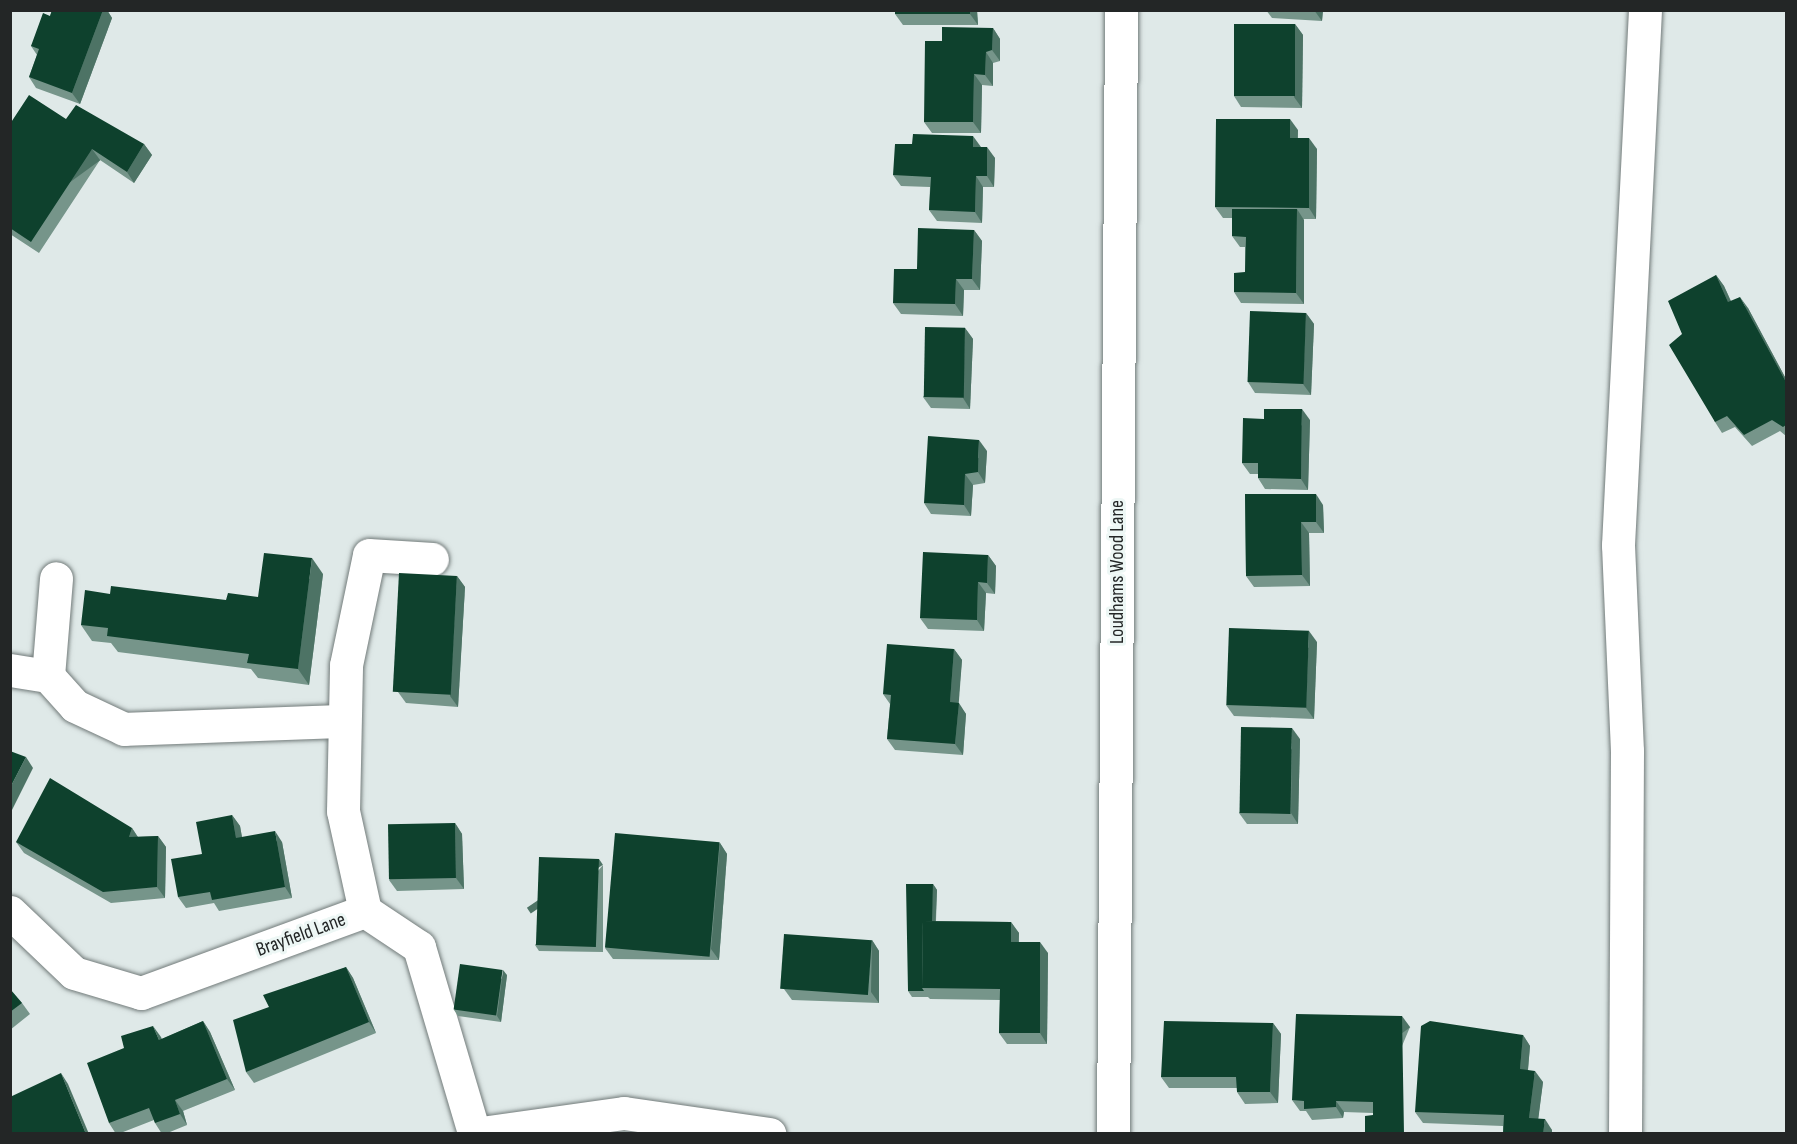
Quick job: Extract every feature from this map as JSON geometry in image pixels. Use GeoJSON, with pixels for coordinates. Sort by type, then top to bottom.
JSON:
{"type":"FeatureCollection","features":[{"type":"Feature","properties":{"kind":"street","name":"Loudhams Wood Lane"},"geometry":{"type":"LineString","coordinates":[[1113,1134],[1121,10]]}},
{"type":"Feature","properties":{"kind":"street"},"geometry":{"type":"LineString","coordinates":[[1624,1134],[1627,752],[1618,545],[1646,10]]}},
{"type":"Feature","properties":{"kind":"street"},"geometry":{"type":"LineString","coordinates":[[365,911],[343,811],[346,666],[369,555],[432,559]]}},
{"type":"Feature","properties":{"kind":"street"},"geometry":{"type":"LineString","coordinates":[[48,676],[56,578]]}},
{"type":"Feature","properties":{"kind":"street"},"geometry":{"type":"LineString","coordinates":[[10,670],[48,676],[75,706],[124,729],[344,721]]}},
{"type":"Feature","properties":{"kind":"street","name":"Brayfield Lane"},"geometry":{"type":"LineString","coordinates":[[10,912],[74,973],[141,993],[365,911],[419,947],[474,1133]]}},
{"type":"Feature","properties":{"kind":"street"},"geometry":{"type":"LineString","coordinates":[[474,1133],[624,1113],[769,1134]]}},
{"type":"Feature","properties":{"kind":"building"},"geometry":{"type":"Polygon","coordinates":[[[52,10],[103,10],[72,93],[29,77],[39,49],[31,46],[43,13],[50,16],[52,10]]]}},
{"type":"Feature","properties":{"kind":"building"},"geometry":{"type":"Polygon","coordinates":[[[895,10],[970,10],[970,14],[895,14],[895,10]]]}},
{"type":"Feature","properties":{"kind":"building"},"geometry":{"type":"Polygon","coordinates":[[[1234,24],[1295,24],[1295,96],[1234,96],[1234,24]]]}},
{"type":"Feature","properties":{"kind":"building"},"geometry":{"type":"Polygon","coordinates":[[[942,27],[993,28],[992,50],[986,52],[985,75],[974,74],[973,122],[924,122],[925,41],[942,41],[942,27]]]}},
{"type":"Feature","properties":{"kind":"building"},"geometry":{"type":"Polygon","coordinates":[[[29,95],[66,119],[76,105],[144,144],[127,172],[92,149],[31,242],[10,228],[10,124],[29,95]]]}},
{"type":"Feature","properties":{"kind":"building"},"geometry":{"type":"Polygon","coordinates":[[[1216,119],[1290,119],[1290,138],[1309,138],[1309,208],[1215,207],[1216,119]]]}},
{"type":"Feature","properties":{"kind":"building"},"geometry":{"type":"Polygon","coordinates":[[[913,134],[973,136],[973,147],[987,147],[987,176],[976,176],[975,212],[929,210],[931,177],[893,175],[895,144],[912,144],[913,134]]]}},
{"type":"Feature","properties":{"kind":"building"},"geometry":{"type":"Polygon","coordinates":[[[1232,209],[1297,209],[1296,293],[1234,292],[1234,273],[1245,272],[1246,237],[1232,236],[1232,209]]]}},
{"type":"Feature","properties":{"kind":"building"},"geometry":{"type":"Polygon","coordinates":[[[918,228],[974,230],[972,279],[956,279],[955,304],[893,303],[894,269],[917,269],[918,228]]]}},
{"type":"Feature","properties":{"kind":"building"},"geometry":{"type":"Polygon","coordinates":[[[1716,275],[1728,302],[1740,297],[1786,382],[1786,425],[1783,427],[1772,420],[1744,435],[1727,416],[1715,422],[1669,345],[1682,334],[1668,301],[1716,275]]]}},
{"type":"Feature","properties":{"kind":"building"},"geometry":{"type":"Polygon","coordinates":[[[1250,311],[1306,313],[1303,384],[1248,382],[1250,311]]]}},
{"type":"Feature","properties":{"kind":"building"},"geometry":{"type":"Polygon","coordinates":[[[925,327],[965,328],[964,398],[924,397],[925,327]]]}},
{"type":"Feature","properties":{"kind":"building"},"geometry":{"type":"Polygon","coordinates":[[[1264,409],[1302,409],[1301,479],[1258,478],[1258,463],[1242,463],[1243,418],[1264,419],[1264,409]]]}},
{"type":"Feature","properties":{"kind":"building"},"geometry":{"type":"Polygon","coordinates":[[[928,436],[979,440],[978,472],[965,474],[964,505],[924,503],[928,436]]]}},
{"type":"Feature","properties":{"kind":"building"},"geometry":{"type":"Polygon","coordinates":[[[1245,494],[1316,494],[1316,522],[1301,522],[1302,575],[1246,576],[1245,494]]]}},
{"type":"Feature","properties":{"kind":"building"},"geometry":{"type":"Polygon","coordinates":[[[923,552],[988,555],[987,583],[978,582],[977,620],[920,618],[923,552]]]}},
{"type":"Feature","properties":{"kind":"building"},"geometry":{"type":"Polygon","coordinates":[[[264,553],[312,558],[298,669],[247,663],[249,654],[107,636],[108,628],[81,625],[85,590],[110,594],[111,586],[226,600],[228,593],[258,597],[264,553]]]}},
{"type":"Feature","properties":{"kind":"building"},"geometry":{"type":"Polygon","coordinates":[[[399,573],[457,576],[451,695],[393,692],[399,573]]]}},
{"type":"Feature","properties":{"kind":"building"},"geometry":{"type":"Polygon","coordinates":[[[1229,628],[1309,631],[1306,708],[1226,705],[1229,628]]]}},
{"type":"Feature","properties":{"kind":"building"},"geometry":{"type":"Polygon","coordinates":[[[887,644],[954,649],[950,702],[959,703],[955,744],[887,739],[891,695],[883,694],[887,644]]]}},
{"type":"Feature","properties":{"kind":"building"},"geometry":{"type":"Polygon","coordinates":[[[1241,727],[1292,728],[1290,814],[1239,813],[1241,727]]]}},
{"type":"Feature","properties":{"kind":"building"},"geometry":{"type":"Polygon","coordinates":[[[10,751],[26,757],[10,788],[10,751]]]}},
{"type":"Feature","properties":{"kind":"building"},"geometry":{"type":"Polygon","coordinates":[[[50,778],[132,828],[129,837],[158,836],[157,887],[103,892],[16,842],[50,778]]]}},
{"type":"Feature","properties":{"kind":"building"},"geometry":{"type":"Polygon","coordinates":[[[232,815],[236,838],[275,831],[285,887],[212,900],[210,892],[178,897],[171,859],[202,854],[196,822],[232,815]]]}},
{"type":"Feature","properties":{"kind":"building"},"geometry":{"type":"Polygon","coordinates":[[[455,823],[456,878],[389,879],[388,824],[455,823]]]}},
{"type":"Feature","properties":{"kind":"building"},"geometry":{"type":"Polygon","coordinates":[[[615,833],[720,842],[710,957],[605,948],[615,833]]]}},
{"type":"Feature","properties":{"kind":"building"},"geometry":{"type":"Polygon","coordinates":[[[539,857],[599,859],[596,947],[536,945],[539,857]]]}},
{"type":"Feature","properties":{"kind":"building"},"geometry":{"type":"Polygon","coordinates":[[[906,884],[933,884],[932,921],[923,921],[922,988],[924,991],[908,991],[906,884]]]}},
{"type":"Feature","properties":{"kind":"building"},"geometry":{"type":"Polygon","coordinates":[[[923,921],[1011,922],[1011,942],[1040,942],[1040,1033],[999,1033],[1000,989],[922,988],[923,921]]]}},
{"type":"Feature","properties":{"kind":"building"},"geometry":{"type":"Polygon","coordinates":[[[784,934],[872,940],[868,995],[780,989],[784,934]]]}},
{"type":"Feature","properties":{"kind":"building"},"geometry":{"type":"Polygon","coordinates":[[[460,964],[503,970],[496,1016],[454,1010],[460,964]]]}},
{"type":"Feature","properties":{"kind":"building"},"geometry":{"type":"Polygon","coordinates":[[[346,967],[369,1022],[246,1072],[233,1020],[269,1007],[263,995],[346,967]]]}},
{"type":"Feature","properties":{"kind":"building"},"geometry":{"type":"Polygon","coordinates":[[[10,989],[22,1003],[10,1012],[10,989]]]}},
{"type":"Feature","properties":{"kind":"building"},"geometry":{"type":"Polygon","coordinates":[[[1296,1014],[1402,1016],[1404,1134],[1365,1134],[1365,1116],[1373,1115],[1373,1102],[1336,1101],[1336,1107],[1304,1109],[1304,1101],[1292,1100],[1296,1014]]]}},
{"type":"Feature","properties":{"kind":"building"},"geometry":{"type":"Polygon","coordinates":[[[203,1021],[227,1079],[175,1100],[180,1114],[155,1123],[149,1108],[109,1123],[87,1063],[124,1048],[121,1036],[153,1026],[159,1040],[203,1021]]]}},
{"type":"Feature","properties":{"kind":"building"},"geometry":{"type":"Polygon","coordinates":[[[1164,1021],[1273,1023],[1270,1092],[1237,1092],[1236,1077],[1161,1077],[1164,1021]]]}},
{"type":"Feature","properties":{"kind":"building"},"geometry":{"type":"Polygon","coordinates":[[[1430,1021],[1523,1035],[1520,1069],[1535,1071],[1529,1118],[1545,1119],[1543,1134],[1503,1134],[1504,1115],[1415,1112],[1421,1026],[1430,1021]]]}},
{"type":"Feature","properties":{"kind":"building"},"geometry":{"type":"Polygon","coordinates":[[[61,1073],[86,1134],[10,1134],[10,1097],[61,1073]]]}}]}
